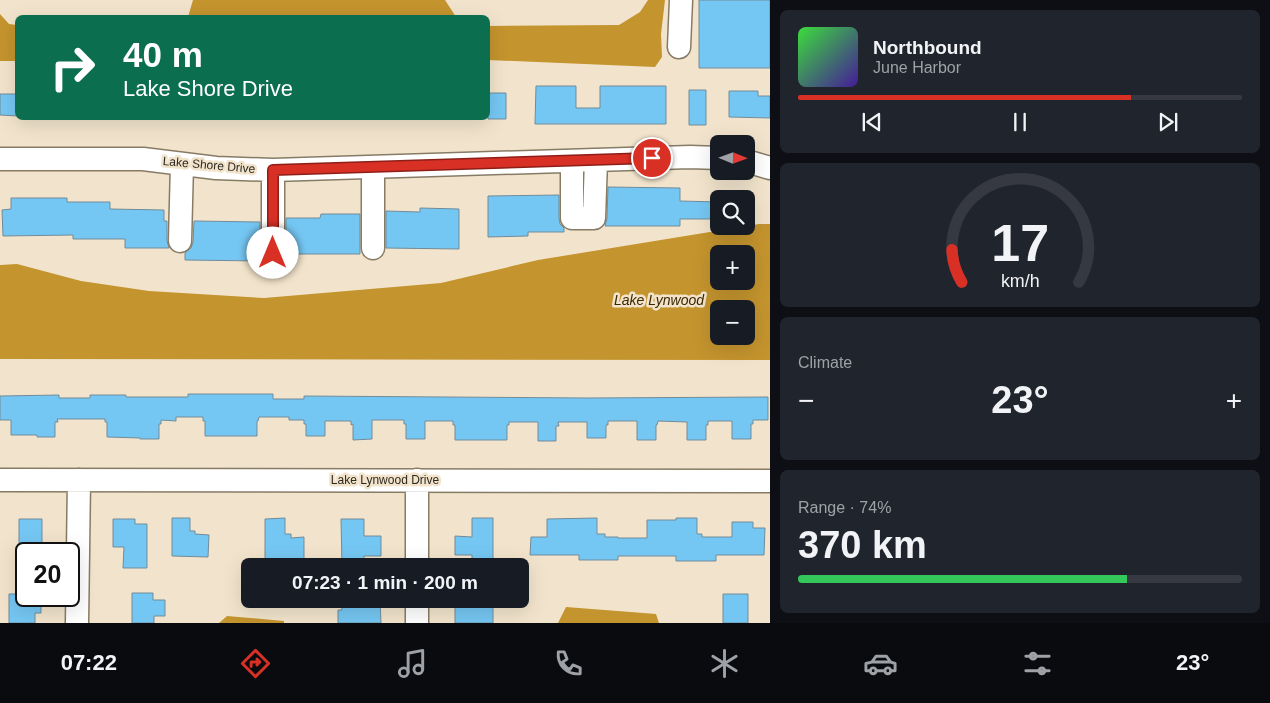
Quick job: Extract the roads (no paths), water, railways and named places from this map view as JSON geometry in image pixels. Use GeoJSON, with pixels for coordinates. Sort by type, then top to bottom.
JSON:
{"type":"FeatureCollection","features":[{"type":"Feature","properties":{"kind":"street"},"geometry":{"type":"LineString","coordinates":[[680,48],[681,0]]}},
{"type":"Feature","properties":{"kind":"street","name":"Lake Shore Drive"},"geometry":{"type":"LineString","coordinates":[[0,159],[143,160],[216,168],[273,170],[710,158]]}},
{"type":"Feature","properties":{"kind":"street"},"geometry":{"type":"LineString","coordinates":[[572,161],[572,218],[594,218],[596,160]]}},
{"type":"Feature","properties":{"kind":"street"},"geometry":{"type":"LineString","coordinates":[[180,241],[182,164]]}},
{"type":"Feature","properties":{"kind":"street"},"geometry":{"type":"LineString","coordinates":[[755,164],[770,168]]}},
{"type":"Feature","properties":{"kind":"street"},"geometry":{"type":"LineString","coordinates":[[373,167],[373,248]]}},
{"type":"Feature","properties":{"kind":"street"},"geometry":{"type":"LineString","coordinates":[[273,170],[273,253]]}},
{"type":"Feature","properties":{"kind":"street","name":"Lake Lynwood Drive"},"geometry":{"type":"LineString","coordinates":[[0,480],[770,481]]}},
{"type":"Feature","properties":{"kind":"street"},"geometry":{"type":"LineString","coordinates":[[77,623],[79,480]]}},
{"type":"Feature","properties":{"kind":"street"},"geometry":{"type":"LineString","coordinates":[[417,480],[417,558]]}},
{"type":"Feature","properties":{"kind":"street"},"geometry":{"type":"LineString","coordinates":[[417,608],[417,623]]}},
{"type":"Feature","properties":{"kind":"water"},"geometry":{"type":"Polygon","coordinates":[[[193,0],[445,0],[455,15],[189,15],[193,0]]]}},
{"type":"Feature","properties":{"kind":"water"},"geometry":{"type":"Polygon","coordinates":[[[648,0],[665,0],[661,34],[662,57],[655,67],[490,60],[490,26],[619,25],[640,12],[648,0]]]}},
{"type":"Feature","properties":{"kind":"water"},"geometry":{"type":"Polygon","coordinates":[[[0,14],[9,24],[15,25],[15,61],[0,61],[0,14]]]}},
{"type":"Feature","properties":{"kind":"water","name":"Lake Lynwood"},"geometry":{"type":"Polygon","coordinates":[[[770,224],[770,360],[0,359],[0,265],[17,264],[81,281],[149,291],[264,298],[441,283],[538,260],[710,232],[710,235],[755,235],[755,225],[770,224]]]}},
{"type":"Feature","properties":{"kind":"water"},"geometry":{"type":"Polygon","coordinates":[[[566,607],[656,614],[659,623],[558,623],[566,607]]]}},
{"type":"Feature","properties":{"kind":"water"},"geometry":{"type":"Polygon","coordinates":[[[227,616],[284,621],[284,623],[219,623],[227,616]]]}}]}
